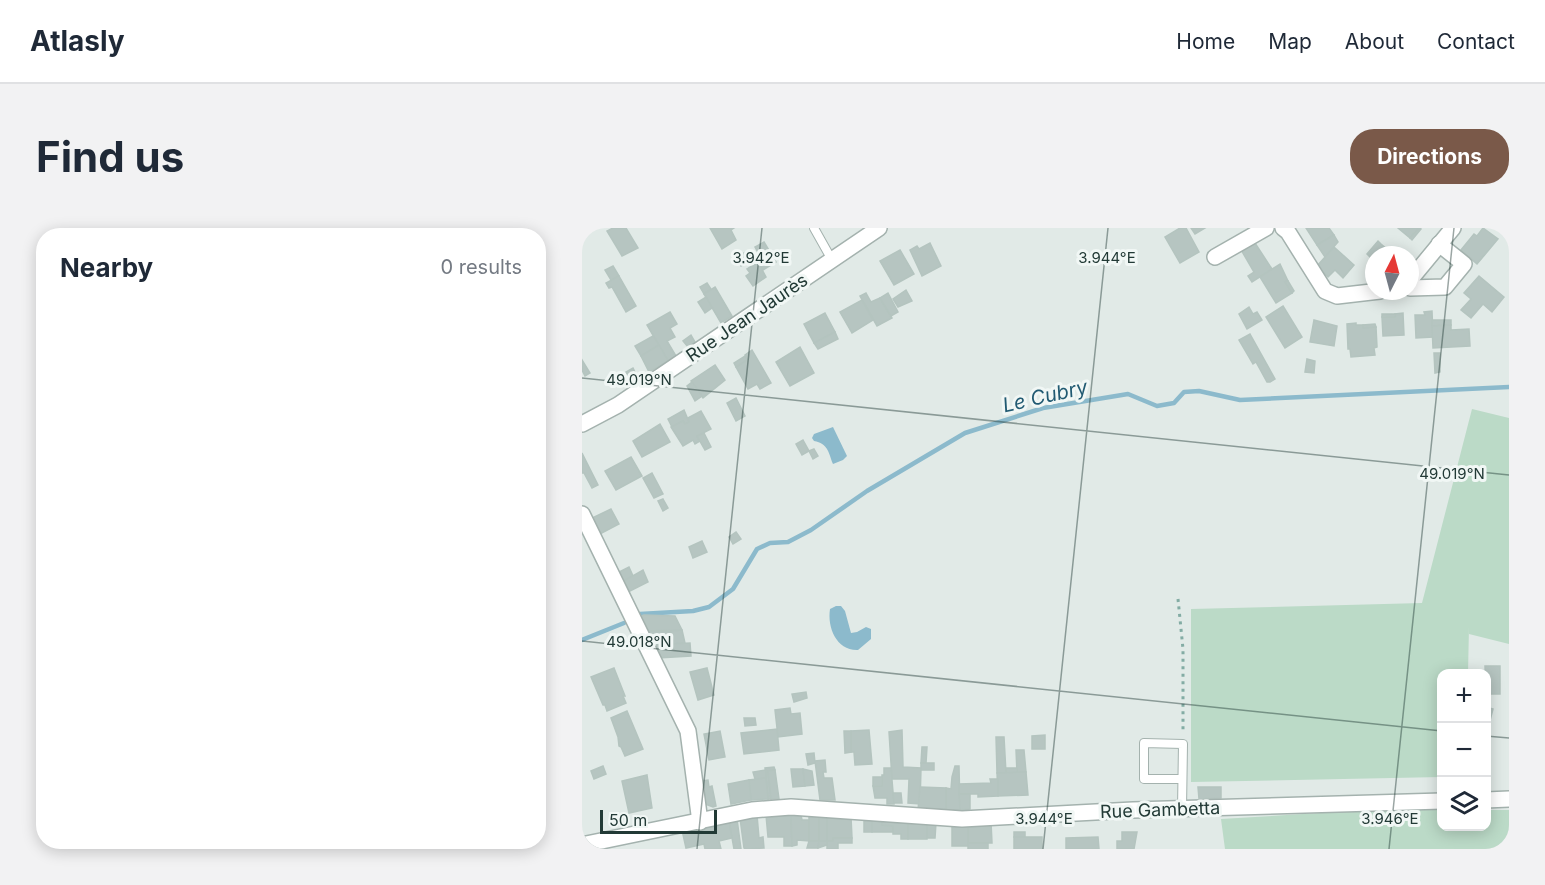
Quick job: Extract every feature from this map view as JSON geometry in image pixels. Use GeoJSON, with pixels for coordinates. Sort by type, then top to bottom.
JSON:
{"type":"FeatureCollection","features":[{"type":"Feature","properties":{"kind":"street","name":"Rue Jean Jaurès"},"geometry":{"type":"LineString","coordinates":[[582,424],[618,405],[879,228]]}},
{"type":"Feature","properties":{"kind":"street"},"geometry":{"type":"LineString","coordinates":[[1215,257],[1266,228]]}},
{"type":"Feature","properties":{"kind":"street"},"geometry":{"type":"LineString","coordinates":[[1283,228],[1288,232],[1325,291],[1337,296],[1365,293]]}},
{"type":"Feature","properties":{"kind":"street"},"geometry":{"type":"LineString","coordinates":[[1419,269],[1453,228]]}},
{"type":"Feature","properties":{"kind":"street"},"geometry":{"type":"LineString","coordinates":[[1419,288],[1445,287],[1464,264],[1439,244]]}},
{"type":"Feature","properties":{"kind":"street"},"geometry":{"type":"LineString","coordinates":[[582,514],[688,731],[700,822]]}},
{"type":"Feature","properties":{"kind":"street"},"geometry":{"type":"LineString","coordinates":[[1491,800],[1509,799]]}},
{"type":"Feature","properties":{"kind":"street","name":"Rue Gambetta"},"geometry":{"type":"LineString","coordinates":[[582,845],[752,810],[791,807],[962,819],[1437,801]]}},
{"type":"Feature","properties":{"kind":"lane"},"geometry":{"type":"LineString","coordinates":[[814,228],[832,260]]}},
{"type":"Feature","properties":{"kind":"lane"},"geometry":{"type":"LineString","coordinates":[[1182,779],[1144,779],[1144,743],[1183,744],[1182,809]]}},
{"type":"Feature","properties":{"kind":"path"},"geometry":{"type":"LineString","coordinates":[[1178,599],[1183,649],[1183,744]]}},
{"type":"Feature","properties":{"kind":"green space"},"geometry":{"type":"Polygon","coordinates":[[[1472,409],[1509,418],[1509,644],[1469,634],[1469,627],[1468,669],[1437,669],[1437,777],[1191,782],[1191,609],[1422,603],[1472,409]]]}},
{"type":"Feature","properties":{"kind":"green space"},"geometry":{"type":"Polygon","coordinates":[[[1369,810],[1437,810],[1437,831],[1491,831],[1491,810],[1509,810],[1509,849],[1225,849],[1221,819],[1369,810]]]}},
{"type":"Feature","properties":{"kind":"water"},"geometry":{"type":"Polygon","coordinates":[[[833,427],[847,456],[833,464],[825,446],[812,438],[814,434],[833,427]]]}},
{"type":"Feature","properties":{"kind":"water"},"geometry":{"type":"Polygon","coordinates":[[[841,606],[845,611],[851,633],[866,627],[871,629],[871,639],[858,650],[844,647],[832,631],[830,609],[841,606]]]}},
{"type":"Feature","properties":{"kind":"building"},"geometry":{"type":"Polygon","coordinates":[[[613,228],[626,228],[638,248],[622,256],[607,231],[613,228]]]}},
{"type":"Feature","properties":{"kind":"building"},"geometry":{"type":"Polygon","coordinates":[[[710,228],[734,228],[731,230],[736,240],[722,249],[710,228]]]}},
{"type":"Feature","properties":{"kind":"building"},"geometry":{"type":"Polygon","coordinates":[[[1180,228],[1186,228],[1199,252],[1180,263],[1165,237],[1180,228]]]}},
{"type":"Feature","properties":{"kind":"building"},"geometry":{"type":"Polygon","coordinates":[[[1191,228],[1205,228],[1195,234],[1191,228]]]}},
{"type":"Feature","properties":{"kind":"building"},"geometry":{"type":"Polygon","coordinates":[[[1306,228],[1329,228],[1334,235],[1317,245],[1306,228]]]}},
{"type":"Feature","properties":{"kind":"building"},"geometry":{"type":"Polygon","coordinates":[[[1398,228],[1419,228],[1410,238],[1398,228]]]}},
{"type":"Feature","properties":{"kind":"building"},"geometry":{"type":"Polygon","coordinates":[[[1419,228],[1421,229],[1412,240],[1410,238],[1419,228]]]}},
{"type":"Feature","properties":{"kind":"building"},"geometry":{"type":"Polygon","coordinates":[[[1483,228],[1498,239],[1477,264],[1461,250],[1474,234],[1477,236],[1483,228]]]}},
{"type":"Feature","properties":{"kind":"building"},"geometry":{"type":"Polygon","coordinates":[[[1334,235],[1338,242],[1325,257],[1317,245],[1334,235]]]}},
{"type":"Feature","properties":{"kind":"building"},"geometry":{"type":"Polygon","coordinates":[[[1253,240],[1272,269],[1252,282],[1248,276],[1254,272],[1240,248],[1253,240]]]}},
{"type":"Feature","properties":{"kind":"building"},"geometry":{"type":"Polygon","coordinates":[[[1378,241],[1384,246],[1374,246],[1378,241]]]}},
{"type":"Feature","properties":{"kind":"building"},"geometry":{"type":"Polygon","coordinates":[[[764,242],[776,262],[763,270],[756,259],[760,256],[755,247],[764,242]]]}},
{"type":"Feature","properties":{"kind":"building"},"geometry":{"type":"Polygon","coordinates":[[[930,243],[941,266],[922,276],[910,250],[917,246],[919,249],[930,243]]]}},
{"type":"Feature","properties":{"kind":"building"},"geometry":{"type":"Polygon","coordinates":[[[1334,247],[1354,265],[1343,278],[1335,270],[1328,277],[1317,266],[1334,247]]]}},
{"type":"Feature","properties":{"kind":"building"},"geometry":{"type":"Polygon","coordinates":[[[900,250],[914,274],[894,285],[880,261],[900,250]]]}},
{"type":"Feature","properties":{"kind":"building"},"geometry":{"type":"Polygon","coordinates":[[[748,251],[752,256],[745,260],[742,254],[748,251]]]}},
{"type":"Feature","properties":{"kind":"building"},"geometry":{"type":"Polygon","coordinates":[[[742,254],[746,263],[741,266],[736,258],[742,254]]]}},
{"type":"Feature","properties":{"kind":"building"},"geometry":{"type":"Polygon","coordinates":[[[758,262],[766,277],[753,286],[746,276],[750,273],[747,269],[758,262]]]}},
{"type":"Feature","properties":{"kind":"building"},"geometry":{"type":"Polygon","coordinates":[[[1280,264],[1288,281],[1285,282],[1292,293],[1276,303],[1260,277],[1280,264]]]}},
{"type":"Feature","properties":{"kind":"building"},"geometry":{"type":"Polygon","coordinates":[[[613,266],[619,276],[611,280],[605,270],[613,266]]]}},
{"type":"Feature","properties":{"kind":"building"},"geometry":{"type":"Polygon","coordinates":[[[619,276],[636,306],[626,312],[612,287],[609,288],[606,283],[619,276]]]}},
{"type":"Feature","properties":{"kind":"building"},"geometry":{"type":"Polygon","coordinates":[[[1479,276],[1504,297],[1492,312],[1483,304],[1471,318],[1461,310],[1471,299],[1464,293],[1479,276]]]}},
{"type":"Feature","properties":{"kind":"building"},"geometry":{"type":"Polygon","coordinates":[[[1288,281],[1294,291],[1292,293],[1285,282],[1288,281]]]}},
{"type":"Feature","properties":{"kind":"building"},"geometry":{"type":"Polygon","coordinates":[[[707,283],[711,289],[704,294],[700,287],[707,283]]]}},
{"type":"Feature","properties":{"kind":"building"},"geometry":{"type":"Polygon","coordinates":[[[715,287],[732,316],[721,323],[704,294],[715,287]]]}},
{"type":"Feature","properties":{"kind":"building"},"geometry":{"type":"Polygon","coordinates":[[[906,290],[912,301],[898,307],[893,299],[906,290]]]}},
{"type":"Feature","properties":{"kind":"building"},"geometry":{"type":"Polygon","coordinates":[[[866,293],[871,302],[880,298],[892,318],[877,326],[860,296],[866,293]]]}},
{"type":"Feature","properties":{"kind":"building"},"geometry":{"type":"Polygon","coordinates":[[[888,293],[898,312],[891,316],[880,298],[888,293]]]}},
{"type":"Feature","properties":{"kind":"building"},"geometry":{"type":"Polygon","coordinates":[[[706,297],[712,308],[705,313],[698,302],[706,297]]]}},
{"type":"Feature","properties":{"kind":"building"},"geometry":{"type":"Polygon","coordinates":[[[862,300],[873,320],[852,333],[840,312],[862,300]]]}},
{"type":"Feature","properties":{"kind":"building"},"geometry":{"type":"Polygon","coordinates":[[[1283,306],[1302,337],[1285,348],[1266,317],[1283,306]]]}},
{"type":"Feature","properties":{"kind":"building"},"geometry":{"type":"Polygon","coordinates":[[[1249,307],[1253,314],[1257,312],[1262,320],[1247,329],[1239,314],[1249,307]]]}},
{"type":"Feature","properties":{"kind":"building"},"geometry":{"type":"Polygon","coordinates":[[[1432,311],[1433,337],[1416,338],[1415,315],[1425,315],[1424,312],[1432,311]]]}},
{"type":"Feature","properties":{"kind":"building"},"geometry":{"type":"Polygon","coordinates":[[[670,312],[677,324],[670,328],[675,337],[667,341],[676,356],[668,361],[647,325],[670,312]]]}},
{"type":"Feature","properties":{"kind":"building"},"geometry":{"type":"Polygon","coordinates":[[[825,313],[835,332],[814,343],[804,324],[825,313]]]}},
{"type":"Feature","properties":{"kind":"building"},"geometry":{"type":"Polygon","coordinates":[[[1403,313],[1404,335],[1383,336],[1382,317],[1395,317],[1395,314],[1403,313]]]}},
{"type":"Feature","properties":{"kind":"building"},"geometry":{"type":"Polygon","coordinates":[[[1382,314],[1395,314],[1395,317],[1382,317],[1382,314]]]}},
{"type":"Feature","properties":{"kind":"building"},"geometry":{"type":"Polygon","coordinates":[[[1314,320],[1337,326],[1334,346],[1310,342],[1314,320]]]}},
{"type":"Feature","properties":{"kind":"building"},"geometry":{"type":"Polygon","coordinates":[[[1432,320],[1451,320],[1451,325],[1432,326],[1432,320]]]}},
{"type":"Feature","properties":{"kind":"building"},"geometry":{"type":"Polygon","coordinates":[[[1356,323],[1356,325],[1363,325],[1363,328],[1376,327],[1375,355],[1351,357],[1350,349],[1348,349],[1347,324],[1356,323]]]}},
{"type":"Feature","properties":{"kind":"building"},"geometry":{"type":"Polygon","coordinates":[[[1375,324],[1376,327],[1363,328],[1363,325],[1375,324]]]}},
{"type":"Feature","properties":{"kind":"building"},"geometry":{"type":"Polygon","coordinates":[[[1451,325],[1451,330],[1469,329],[1470,346],[1433,348],[1432,326],[1451,325]]]}},
{"type":"Feature","properties":{"kind":"building"},"geometry":{"type":"Polygon","coordinates":[[[835,332],[838,339],[818,349],[814,343],[835,332]]]}},
{"type":"Feature","properties":{"kind":"building"},"geometry":{"type":"Polygon","coordinates":[[[1250,334],[1275,379],[1270,382],[1267,382],[1256,362],[1253,364],[1239,340],[1250,334]]]}},
{"type":"Feature","properties":{"kind":"building"},"geometry":{"type":"Polygon","coordinates":[[[691,335],[695,342],[688,347],[683,341],[691,335]]]}},
{"type":"Feature","properties":{"kind":"building"},"geometry":{"type":"Polygon","coordinates":[[[653,336],[659,345],[641,356],[635,346],[653,336]]]}},
{"type":"Feature","properties":{"kind":"building"},"geometry":{"type":"Polygon","coordinates":[[[659,345],[668,361],[649,372],[641,356],[659,345]]]}},
{"type":"Feature","properties":{"kind":"building"},"geometry":{"type":"Polygon","coordinates":[[[800,347],[814,373],[790,386],[776,362],[800,347]]]}},
{"type":"Feature","properties":{"kind":"building"},"geometry":{"type":"Polygon","coordinates":[[[752,350],[771,383],[760,389],[757,384],[748,389],[736,367],[747,360],[745,355],[752,350]]]}},
{"type":"Feature","properties":{"kind":"building"},"geometry":{"type":"Polygon","coordinates":[[[1434,353],[1440,353],[1440,372],[1435,373],[1434,353]]]}},
{"type":"Feature","properties":{"kind":"building"},"geometry":{"type":"Polygon","coordinates":[[[745,356],[747,360],[736,367],[734,363],[745,356]]]}},
{"type":"Feature","properties":{"kind":"building"},"geometry":{"type":"Polygon","coordinates":[[[1307,359],[1315,361],[1314,373],[1305,372],[1307,359]]]}},
{"type":"Feature","properties":{"kind":"building"},"geometry":{"type":"Polygon","coordinates":[[[582,360],[590,373],[585,376],[582,370],[582,360]]]}},
{"type":"Feature","properties":{"kind":"building"},"geometry":{"type":"Polygon","coordinates":[[[715,365],[725,380],[703,398],[691,381],[715,365]]]}},
{"type":"Feature","properties":{"kind":"building"},"geometry":{"type":"Polygon","coordinates":[[[633,368],[638,378],[631,382],[626,372],[633,368]]]}},
{"type":"Feature","properties":{"kind":"building"},"geometry":{"type":"Polygon","coordinates":[[[692,382],[702,396],[695,401],[687,386],[692,382]]]}},
{"type":"Feature","properties":{"kind":"building"},"geometry":{"type":"Polygon","coordinates":[[[736,398],[745,416],[736,421],[727,403],[736,398]]]}},
{"type":"Feature","properties":{"kind":"building"},"geometry":{"type":"Polygon","coordinates":[[[684,410],[689,422],[685,424],[683,421],[672,427],[668,419],[684,410]]]}},
{"type":"Feature","properties":{"kind":"building"},"geometry":{"type":"Polygon","coordinates":[[[701,411],[711,429],[697,436],[700,441],[695,444],[693,440],[683,446],[671,427],[683,421],[685,424],[689,422],[688,418],[701,411]]]}},
{"type":"Feature","properties":{"kind":"building"},"geometry":{"type":"Polygon","coordinates":[[[660,424],[670,442],[642,457],[633,441],[660,424]]]}},
{"type":"Feature","properties":{"kind":"building"},"geometry":{"type":"Polygon","coordinates":[[[704,433],[711,447],[705,450],[697,436],[704,433]]]}},
{"type":"Feature","properties":{"kind":"building"},"geometry":{"type":"Polygon","coordinates":[[[803,440],[809,451],[802,455],[796,444],[803,440]]]}},
{"type":"Feature","properties":{"kind":"building"},"geometry":{"type":"Polygon","coordinates":[[[814,449],[818,456],[813,459],[809,451],[814,449]]]}},
{"type":"Feature","properties":{"kind":"building"},"geometry":{"type":"Polygon","coordinates":[[[582,453],[598,485],[592,488],[582,473],[582,453]]]}},
{"type":"Feature","properties":{"kind":"building"},"geometry":{"type":"Polygon","coordinates":[[[631,457],[642,476],[616,490],[605,471],[631,457]]]}},
{"type":"Feature","properties":{"kind":"building"},"geometry":{"type":"Polygon","coordinates":[[[652,473],[663,494],[654,498],[643,478],[652,473]]]}},
{"type":"Feature","properties":{"kind":"building"},"geometry":{"type":"Polygon","coordinates":[[[663,499],[668,508],[663,511],[658,501],[663,499]]]}},
{"type":"Feature","properties":{"kind":"building"},"geometry":{"type":"Polygon","coordinates":[[[611,509],[619,524],[598,535],[590,519],[611,509]]]}},
{"type":"Feature","properties":{"kind":"building"},"geometry":{"type":"Polygon","coordinates":[[[736,532],[741,539],[733,544],[729,537],[736,532]]]}},
{"type":"Feature","properties":{"kind":"building"},"geometry":{"type":"Polygon","coordinates":[[[702,541],[707,552],[693,558],[689,547],[702,541]]]}},
{"type":"Feature","properties":{"kind":"building"},"geometry":{"type":"Polygon","coordinates":[[[629,567],[633,576],[622,582],[617,573],[629,567]]]}},
{"type":"Feature","properties":{"kind":"building"},"geometry":{"type":"Polygon","coordinates":[[[643,570],[648,582],[628,592],[622,582],[643,570]]]}},
{"type":"Feature","properties":{"kind":"building"},"geometry":{"type":"Polygon","coordinates":[[[644,615],[675,616],[682,630],[645,631],[638,617],[644,615]]]}},
{"type":"Feature","properties":{"kind":"building"},"geometry":{"type":"Polygon","coordinates":[[[682,630],[685,643],[673,644],[671,631],[682,630]]]}},
{"type":"Feature","properties":{"kind":"building"},"geometry":{"type":"Polygon","coordinates":[[[645,631],[671,631],[673,644],[652,645],[645,631]]]}},
{"type":"Feature","properties":{"kind":"building"},"geometry":{"type":"Polygon","coordinates":[[[690,643],[691,656],[658,658],[652,645],[690,643]]]}},
{"type":"Feature","properties":{"kind":"building"},"geometry":{"type":"Polygon","coordinates":[[[1485,666],[1500,666],[1500,694],[1491,694],[1491,669],[1485,669],[1485,666]]]}},
{"type":"Feature","properties":{"kind":"building"},"geometry":{"type":"Polygon","coordinates":[[[614,668],[626,703],[607,711],[591,677],[614,668]]]}},
{"type":"Feature","properties":{"kind":"building"},"geometry":{"type":"Polygon","coordinates":[[[707,668],[714,695],[698,700],[690,672],[707,668]]]}},
{"type":"Feature","properties":{"kind":"building"},"geometry":{"type":"Polygon","coordinates":[[[806,692],[807,698],[794,702],[792,694],[806,692]]]}},
{"type":"Feature","properties":{"kind":"building"},"geometry":{"type":"Polygon","coordinates":[[[790,708],[791,714],[800,713],[802,734],[778,737],[775,710],[790,708]]]}},
{"type":"Feature","properties":{"kind":"building"},"geometry":{"type":"Polygon","coordinates":[[[627,711],[643,749],[625,756],[619,746],[611,718],[627,711]]]}},
{"type":"Feature","properties":{"kind":"building"},"geometry":{"type":"Polygon","coordinates":[[[744,718],[755,718],[756,725],[745,726],[744,718]]]}},
{"type":"Feature","properties":{"kind":"building"},"geometry":{"type":"Polygon","coordinates":[[[777,729],[779,750],[744,754],[741,733],[777,729]]]}},
{"type":"Feature","properties":{"kind":"building"},"geometry":{"type":"Polygon","coordinates":[[[869,730],[872,764],[855,765],[854,752],[851,752],[851,731],[869,730]]]}},
{"type":"Feature","properties":{"kind":"building"},"geometry":{"type":"Polygon","coordinates":[[[902,730],[903,767],[921,768],[920,804],[908,803],[909,779],[892,779],[889,732],[902,730]]]}},
{"type":"Feature","properties":{"kind":"building"},"geometry":{"type":"Polygon","coordinates":[[[720,731],[725,757],[709,760],[704,734],[720,731]]]}},
{"type":"Feature","properties":{"kind":"building"},"geometry":{"type":"Polygon","coordinates":[[[844,731],[851,731],[851,752],[845,753],[844,731]]]}},
{"type":"Feature","properties":{"kind":"building"},"geometry":{"type":"Polygon","coordinates":[[[1045,735],[1045,749],[1032,749],[1032,736],[1045,735]]]}},
{"type":"Feature","properties":{"kind":"building"},"geometry":{"type":"Polygon","coordinates":[[[996,737],[1004,737],[1006,773],[997,773],[996,737]]]}},
{"type":"Feature","properties":{"kind":"building"},"geometry":{"type":"Polygon","coordinates":[[[922,747],[927,747],[926,763],[921,763],[922,747]]]}},
{"type":"Feature","properties":{"kind":"building"},"geometry":{"type":"Polygon","coordinates":[[[1016,750],[1024,750],[1026,772],[1017,773],[1016,750]]]}},
{"type":"Feature","properties":{"kind":"building"},"geometry":{"type":"Polygon","coordinates":[[[814,753],[815,763],[808,765],[806,754],[814,753]]]}},
{"type":"Feature","properties":{"kind":"building"},"geometry":{"type":"Polygon","coordinates":[[[825,760],[824,778],[832,778],[835,800],[820,800],[815,761],[825,760]]]}},
{"type":"Feature","properties":{"kind":"building"},"geometry":{"type":"Polygon","coordinates":[[[921,763],[934,763],[934,770],[921,770],[921,763]]]}},
{"type":"Feature","properties":{"kind":"building"},"geometry":{"type":"Polygon","coordinates":[[[603,766],[606,774],[594,779],[591,771],[603,766]]]}},
{"type":"Feature","properties":{"kind":"building"},"geometry":{"type":"Polygon","coordinates":[[[955,766],[959,766],[960,810],[946,810],[946,788],[951,789],[955,766]]]}},
{"type":"Feature","properties":{"kind":"building"},"geometry":{"type":"Polygon","coordinates":[[[774,767],[775,770],[768,771],[771,799],[768,799],[765,768],[774,767]]]}},
{"type":"Feature","properties":{"kind":"building"},"geometry":{"type":"Polygon","coordinates":[[[884,768],[891,768],[894,804],[887,804],[887,798],[875,798],[873,786],[882,786],[884,768]]]}},
{"type":"Feature","properties":{"kind":"building"},"geometry":{"type":"Polygon","coordinates":[[[1006,768],[1017,768],[1017,773],[1006,773],[1006,768]]]}},
{"type":"Feature","properties":{"kind":"building"},"geometry":{"type":"Polygon","coordinates":[[[791,769],[803,769],[805,786],[793,787],[791,769]]]}},
{"type":"Feature","properties":{"kind":"building"},"geometry":{"type":"Polygon","coordinates":[[[803,769],[812,771],[814,785],[805,786],[803,769]]]}},
{"type":"Feature","properties":{"kind":"building"},"geometry":{"type":"Polygon","coordinates":[[[766,770],[766,778],[755,779],[753,772],[766,770]]]}},
{"type":"Feature","properties":{"kind":"building"},"geometry":{"type":"Polygon","coordinates":[[[775,770],[779,799],[771,799],[768,771],[775,770]]]}},
{"type":"Feature","properties":{"kind":"building"},"geometry":{"type":"Polygon","coordinates":[[[1026,772],[1028,795],[998,796],[997,773],[1026,772]]]}},
{"type":"Feature","properties":{"kind":"building"},"geometry":{"type":"Polygon","coordinates":[[[647,775],[652,808],[629,813],[622,781],[647,775]]]}},
{"type":"Feature","properties":{"kind":"building"},"geometry":{"type":"Polygon","coordinates":[[[873,777],[882,777],[882,786],[873,786],[873,777]]]}},
{"type":"Feature","properties":{"kind":"building"},"geometry":{"type":"Polygon","coordinates":[[[766,778],[768,799],[751,800],[749,780],[766,778]]]}},
{"type":"Feature","properties":{"kind":"building"},"geometry":{"type":"Polygon","coordinates":[[[990,779],[998,779],[998,796],[978,797],[978,794],[959,794],[959,784],[991,783],[990,779]]]}},
{"type":"Feature","properties":{"kind":"building"},"geometry":{"type":"Polygon","coordinates":[[[708,780],[709,787],[712,786],[716,806],[713,807],[705,804],[701,781],[708,780]]]}},
{"type":"Feature","properties":{"kind":"building"},"geometry":{"type":"Polygon","coordinates":[[[749,780],[751,800],[731,804],[728,784],[749,780]]]}},
{"type":"Feature","properties":{"kind":"building"},"geometry":{"type":"Polygon","coordinates":[[[920,787],[946,788],[946,810],[918,810],[920,787]]]}},
{"type":"Feature","properties":{"kind":"building"},"geometry":{"type":"Polygon","coordinates":[[[1198,787],[1221,787],[1221,798],[1199,799],[1198,787]]]}},
{"type":"Feature","properties":{"kind":"building"},"geometry":{"type":"Polygon","coordinates":[[[893,793],[901,793],[902,803],[894,803],[893,793]]]}},
{"type":"Feature","properties":{"kind":"building"},"geometry":{"type":"Polygon","coordinates":[[[959,794],[970,794],[970,809],[960,810],[959,794]]]}},
{"type":"Feature","properties":{"kind":"building"},"geometry":{"type":"Polygon","coordinates":[[[757,815],[759,838],[763,837],[764,848],[746,849],[740,818],[757,815]]]}},
{"type":"Feature","properties":{"kind":"building"},"geometry":{"type":"Polygon","coordinates":[[[766,815],[791,815],[792,846],[784,846],[784,837],[768,837],[766,815]]]}},
{"type":"Feature","properties":{"kind":"building"},"geometry":{"type":"Polygon","coordinates":[[[791,815],[801,815],[802,820],[809,820],[809,841],[797,840],[797,845],[792,846],[791,815]]]}},
{"type":"Feature","properties":{"kind":"building"},"geometry":{"type":"Polygon","coordinates":[[[809,815],[819,816],[819,841],[809,841],[809,815]]]}},
{"type":"Feature","properties":{"kind":"building"},"geometry":{"type":"Polygon","coordinates":[[[819,816],[827,816],[827,841],[819,841],[819,816]]]}},
{"type":"Feature","properties":{"kind":"building"},"geometry":{"type":"Polygon","coordinates":[[[827,816],[851,817],[852,838],[833,838],[833,841],[827,841],[827,816]]]}},
{"type":"Feature","properties":{"kind":"building"},"geometry":{"type":"Polygon","coordinates":[[[864,818],[872,818],[872,832],[864,832],[864,818]]]}},
{"type":"Feature","properties":{"kind":"building"},"geometry":{"type":"Polygon","coordinates":[[[872,818],[883,818],[882,825],[893,826],[893,832],[872,832],[872,818]]]}},
{"type":"Feature","properties":{"kind":"building"},"geometry":{"type":"Polygon","coordinates":[[[883,818],[908,819],[908,839],[901,839],[901,834],[893,834],[893,826],[882,825],[883,818]]]}},
{"type":"Feature","properties":{"kind":"building"},"geometry":{"type":"Polygon","coordinates":[[[737,819],[741,849],[734,849],[729,821],[737,819]]]}},
{"type":"Feature","properties":{"kind":"building"},"geometry":{"type":"Polygon","coordinates":[[[908,819],[927,819],[927,839],[908,839],[908,819]]]}},
{"type":"Feature","properties":{"kind":"building"},"geometry":{"type":"Polygon","coordinates":[[[729,821],[732,838],[719,841],[721,849],[705,849],[704,844],[686,848],[682,830],[729,821]]]}},
{"type":"Feature","properties":{"kind":"building"},"geometry":{"type":"Polygon","coordinates":[[[927,822],[936,823],[935,838],[927,838],[927,822]]]}},
{"type":"Feature","properties":{"kind":"building"},"geometry":{"type":"Polygon","coordinates":[[[968,822],[991,822],[992,843],[968,843],[968,822]]]}},
{"type":"Feature","properties":{"kind":"building"},"geometry":{"type":"Polygon","coordinates":[[[952,824],[968,825],[968,846],[952,846],[952,824]]]}},
{"type":"Feature","properties":{"kind":"building"},"geometry":{"type":"Polygon","coordinates":[[[1014,832],[1025,832],[1025,837],[1014,837],[1014,832]]]}},
{"type":"Feature","properties":{"kind":"building"},"geometry":{"type":"Polygon","coordinates":[[[1122,832],[1137,832],[1134,849],[1117,849],[1117,841],[1122,841],[1122,832]]]}},
{"type":"Feature","properties":{"kind":"building"},"geometry":{"type":"Polygon","coordinates":[[[1014,837],[1042,837],[1042,849],[1014,849],[1014,837]]]}},
{"type":"Feature","properties":{"kind":"building"},"geometry":{"type":"Polygon","coordinates":[[[1098,837],[1099,849],[1066,849],[1066,838],[1098,837]]]}},
{"type":"Feature","properties":{"kind":"building"},"geometry":{"type":"Polygon","coordinates":[[[833,838],[852,838],[852,843],[838,843],[838,849],[827,849],[827,841],[833,841],[833,838]]]}},
{"type":"Feature","properties":{"kind":"building"},"geometry":{"type":"Polygon","coordinates":[[[809,841],[819,841],[818,848],[807,848],[809,841]]]}},
{"type":"Feature","properties":{"kind":"building"},"geometry":{"type":"Polygon","coordinates":[[[819,841],[827,841],[827,845],[818,848],[819,841]]]}},
{"type":"Feature","properties":{"kind":"building"},"geometry":{"type":"Polygon","coordinates":[[[968,843],[988,843],[988,849],[968,849],[968,843]]]}},
{"type":"Feature","properties":{"kind":"waterway","name":"Le Cubry"},"geometry":{"type":"LineString","coordinates":[[640,614],[693,611],[709,607],[733,589],[757,549],[770,543],[788,542],[811,530],[867,491],[965,433],[1043,408],[1128,394],[1157,406],[1174,403],[1184,392],[1199,391],[1240,400],[1509,387]]}},
{"type":"Feature","properties":{"kind":"waterway","name":"Le Cubry"},"geometry":{"type":"LineString","coordinates":[[582,640],[624,623]]}}]}
